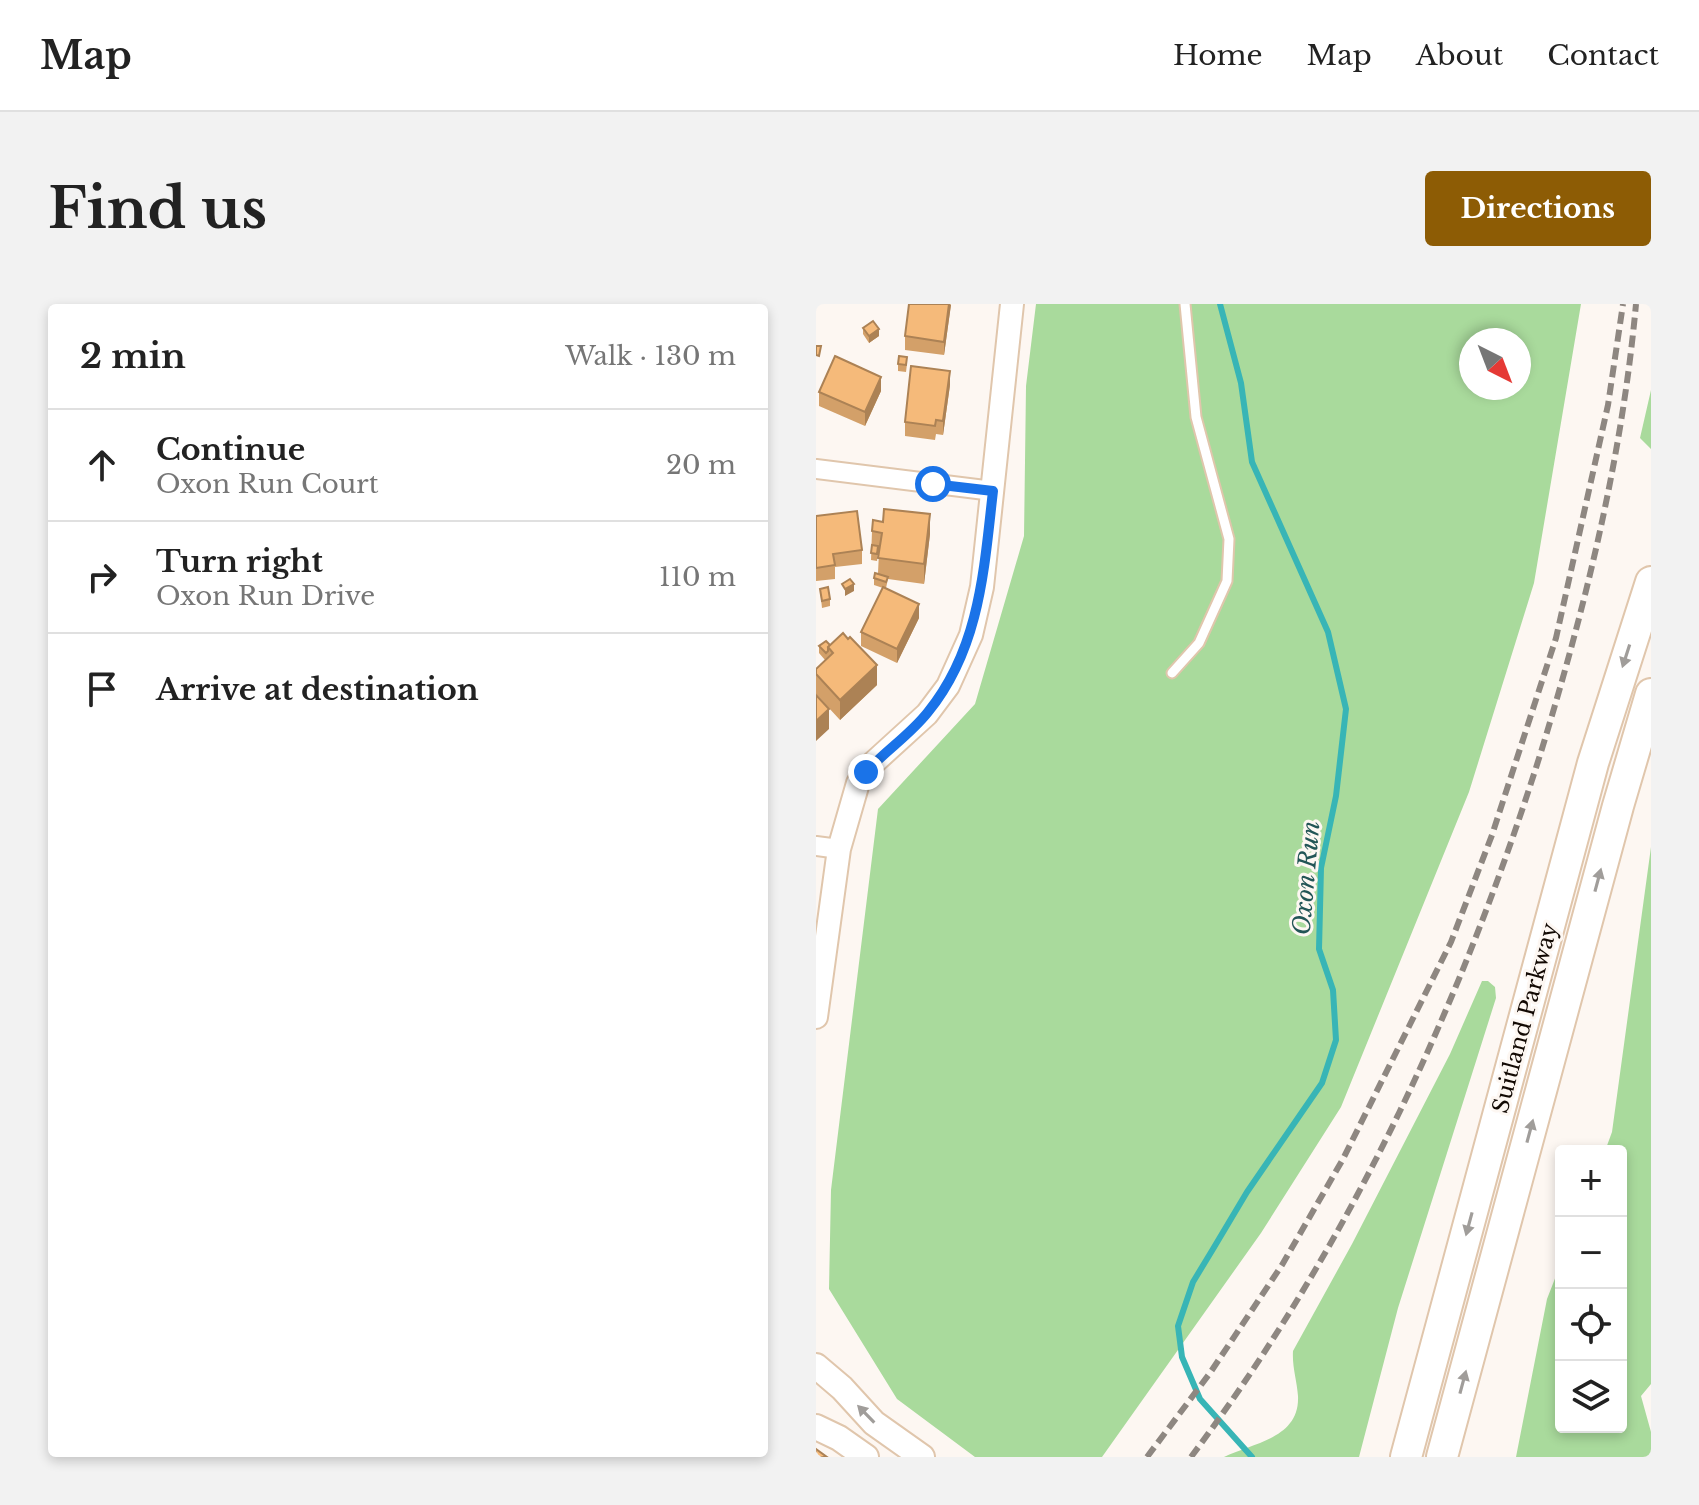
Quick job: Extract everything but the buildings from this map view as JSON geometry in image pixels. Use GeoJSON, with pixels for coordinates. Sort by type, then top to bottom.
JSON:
{"type":"FeatureCollection","features":[{"type":"Feature","properties":{"kind":"highway","name":"Suitland Parkway"},"geometry":{"type":"LineString","coordinates":[[1406,1450],[1593,763],[1651,582]]}},
{"type":"Feature","properties":{"kind":"highway","name":"Suitland Parkway"},"geometry":{"type":"LineString","coordinates":[[1442,1457],[1621,793],[1651,694]]}},
{"type":"Feature","properties":{"kind":"main road"},"geometry":{"type":"LineString","coordinates":[[816,1366],[842,1388],[874,1423],[922,1457]]}},
{"type":"Feature","properties":{"kind":"main road"},"geometry":{"type":"LineString","coordinates":[[816,1427],[839,1438],[866,1457]]}},
{"type":"Feature","properties":{"kind":"street"},"geometry":{"type":"LineString","coordinates":[[816,1017],[839,849],[852,799],[862,776],[927,714],[957,668],[971,635],[982,587],[1012,304]]}},
{"type":"Feature","properties":{"kind":"street"},"geometry":{"type":"LineString","coordinates":[[816,469],[993,491]]}},
{"type":"Feature","properties":{"kind":"street"},"geometry":{"type":"LineString","coordinates":[[816,846],[839,849]]}},
{"type":"Feature","properties":{"kind":"lane"},"geometry":{"type":"LineString","coordinates":[[1172,673],[1199,643],[1227,581],[1229,539],[1196,417],[1185,304]]}},
{"type":"Feature","properties":{"kind":"green space"},"geometry":{"type":"Polygon","coordinates":[[[1036,304],[1581,304],[1534,583],[1469,792],[1341,1107],[1261,1233],[1102,1457],[975,1457],[897,1399],[829,1289],[831,1190],[878,809],[975,704],[1024,536],[1026,386],[1036,304]]]}},
{"type":"Feature","properties":{"kind":"green space"},"geometry":{"type":"Polygon","coordinates":[[[1651,390],[1651,449],[1640,438],[1651,390]]]}},
{"type":"Feature","properties":{"kind":"green space"},"geometry":{"type":"Polygon","coordinates":[[[1651,847],[1651,1384],[1641,1396],[1651,1432],[1651,1457],[1516,1457],[1547,1299],[1555,1278],[1555,1433],[1627,1433],[1627,1145],[1607,1145],[1612,1132],[1651,847]]]}},
{"type":"Feature","properties":{"kind":"green space"},"geometry":{"type":"Polygon","coordinates":[[[1482,981],[1488,981],[1495,987],[1496,998],[1398,1308],[1359,1457],[1224,1457],[1272,1437],[1291,1422],[1297,1410],[1298,1396],[1293,1351],[1450,1054],[1482,981]]]}},
{"type":"Feature","properties":{"kind":"waterway","name":"Oxon Run"},"geometry":{"type":"LineString","coordinates":[[1220,304],[1241,383],[1252,462],[1328,632],[1346,709],[1336,796],[1321,868],[1319,949],[1333,990],[1336,1040],[1322,1083],[1247,1192],[1193,1282],[1178,1326],[1182,1357],[1200,1399],[1252,1457]]}},
{"type":"Feature","properties":{"kind":"railway"},"geometry":{"type":"LineString","coordinates":[[1147,1457],[1210,1373],[1282,1265],[1343,1159],[1451,942],[1492,835],[1556,638],[1608,405],[1623,304]]}},
{"type":"Feature","properties":{"kind":"railway"},"geometry":{"type":"LineString","coordinates":[[1191,1457],[1302,1293],[1351,1207],[1396,1119],[1475,938],[1510,846],[1573,642],[1612,474],[1636,304]]}},
{"type":"Feature","properties":{"kind":"route"},"geometry":{"type":"LineString","coordinates":[[866,772],[927,714],[948,686],[971,635],[982,587],[993,491],[933,484]]}}]}
